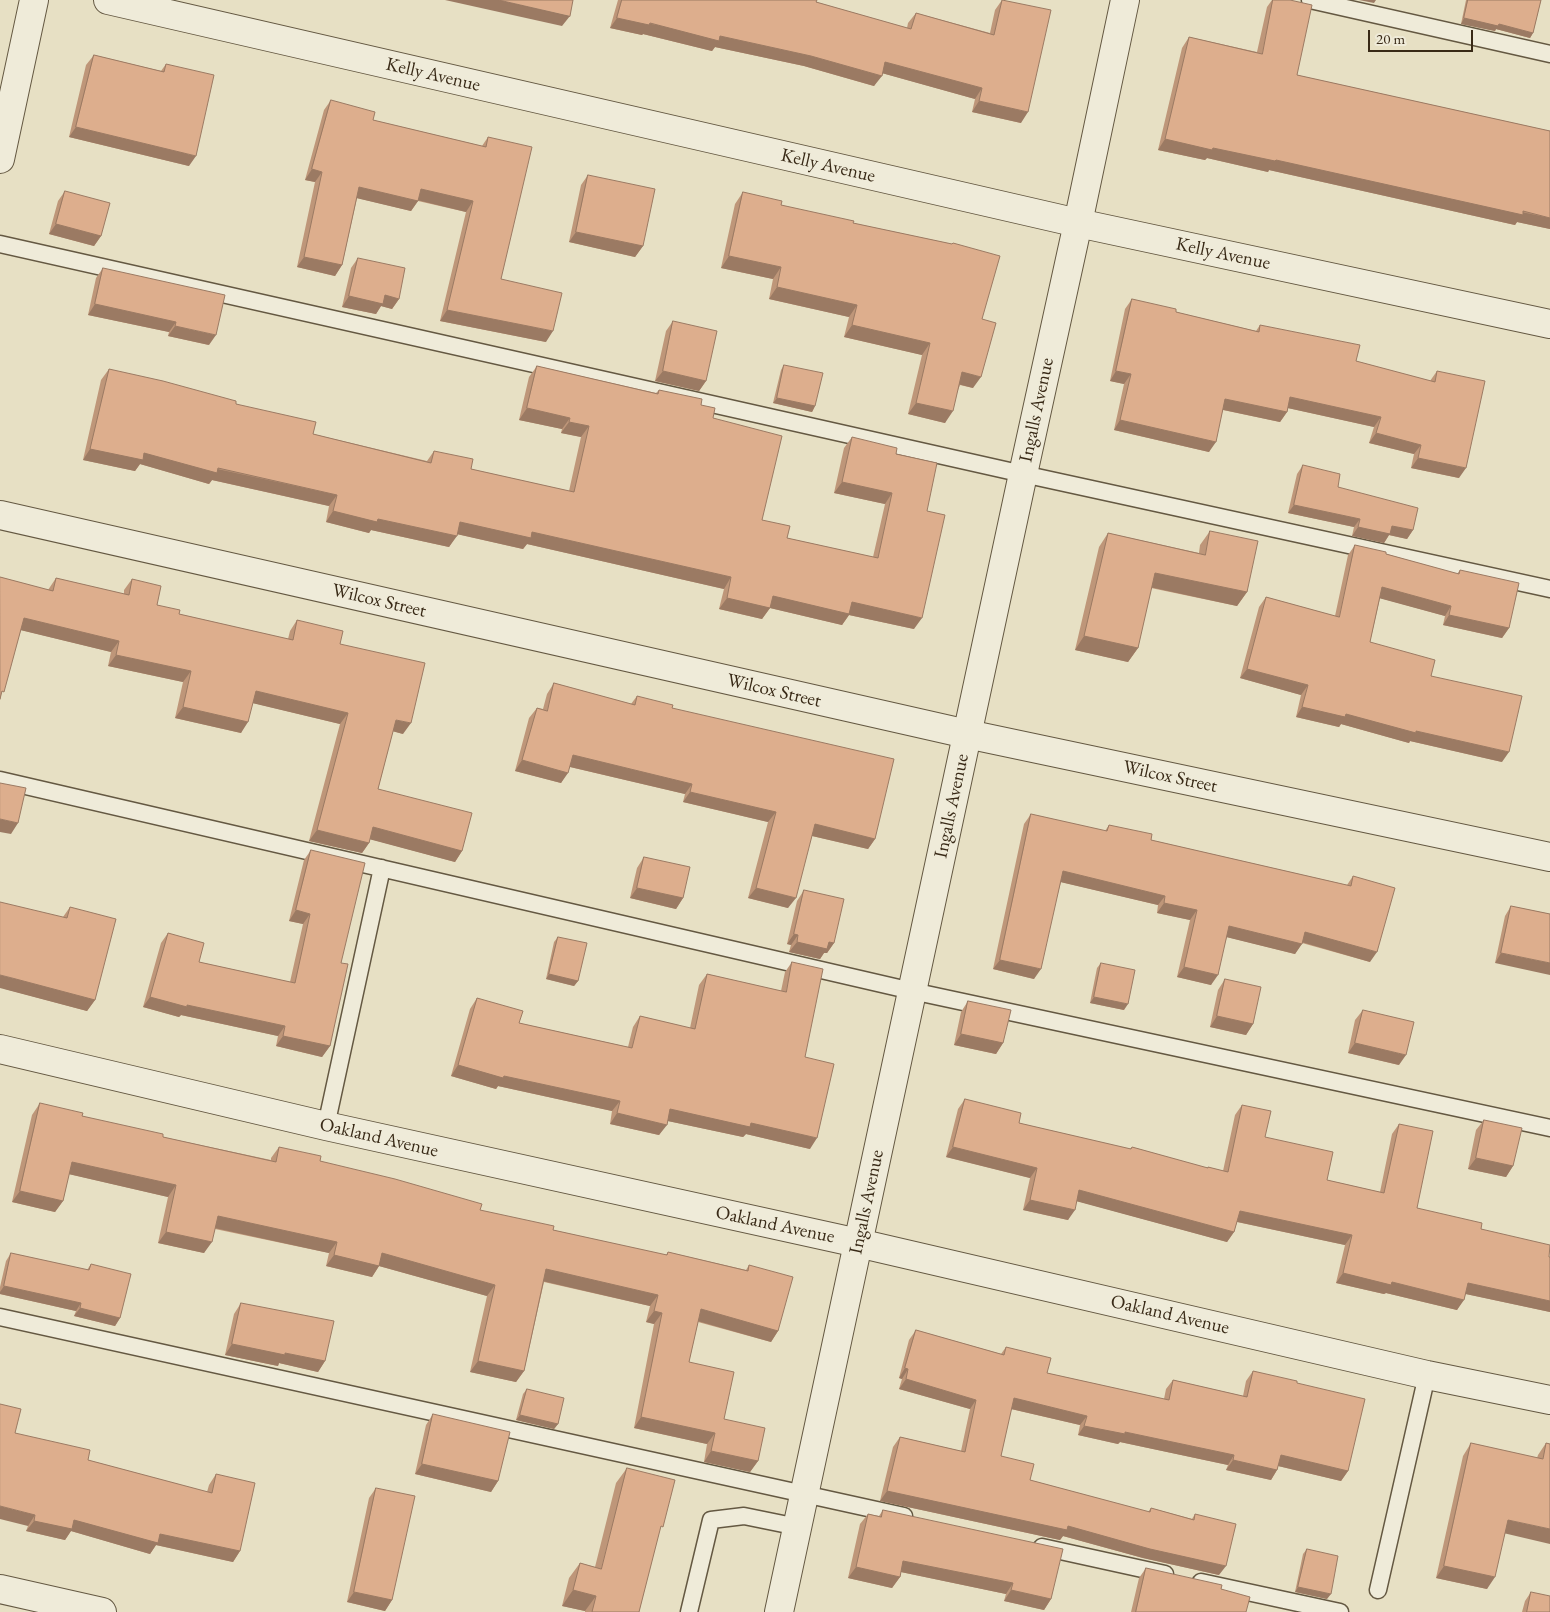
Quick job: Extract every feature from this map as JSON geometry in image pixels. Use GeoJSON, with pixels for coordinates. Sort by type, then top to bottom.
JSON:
{"type":"FeatureCollection","features":[{"type":"Feature","properties":{"kind":"street"},"geometry":{"type":"LineString","coordinates":[[0,159],[34,0]]}},
{"type":"Feature","properties":{"kind":"street","name":"Kelly Avenue"},"geometry":{"type":"LineString","coordinates":[[108,0],[1078,223],[1550,324]]}},
{"type":"Feature","properties":{"kind":"street","name":"Ingalls Avenue"},"geometry":{"type":"LineString","coordinates":[[779,1612],[1125,0]]}},
{"type":"Feature","properties":{"kind":"street","name":"Wilcox Street"},"geometry":{"type":"LineString","coordinates":[[0,515],[967,734],[1550,857]]}},
{"type":"Feature","properties":{"kind":"street","name":"Oakland Avenue"},"geometry":{"type":"LineString","coordinates":[[0,1049],[326,1126],[858,1243],[1427,1375],[1550,1400]]}},
{"type":"Feature","properties":{"kind":"street"},"geometry":{"type":"LineString","coordinates":[[0,1589],[102,1612]]}},
{"type":"Feature","properties":{"kind":"lane"},"geometry":{"type":"LineString","coordinates":[[1310,0],[1550,54]]}},
{"type":"Feature","properties":{"kind":"lane"},"geometry":{"type":"LineString","coordinates":[[0,244],[1023,474],[1550,589]]}},
{"type":"Feature","properties":{"kind":"lane"},"geometry":{"type":"LineString","coordinates":[[0,780],[912,990],[1550,1128]]}},
{"type":"Feature","properties":{"kind":"lane"},"geometry":{"type":"LineString","coordinates":[[326,1126],[382,868]]}},
{"type":"Feature","properties":{"kind":"lane"},"geometry":{"type":"LineString","coordinates":[[0,1317],[921,1520]]}},
{"type":"Feature","properties":{"kind":"lane"},"geometry":{"type":"LineString","coordinates":[[1378,1590],[1427,1375]]}},
{"type":"Feature","properties":{"kind":"lane"},"geometry":{"type":"LineString","coordinates":[[689,1612],[711,1520],[744,1516],[798,1527]]}},
{"type":"Feature","properties":{"kind":"lane"},"geometry":{"type":"LineString","coordinates":[[1028,1544],[1340,1612]]}},
{"type":"Feature","properties":{"kind":"building"},"geometry":{"type":"Polygon","coordinates":[[[499,0],[573,0],[570,16],[499,0]]]}},
{"type":"Feature","properties":{"kind":"building"},"geometry":{"type":"Polygon","coordinates":[[[622,0],[817,0],[816,2],[911,29],[916,13],[994,35],[1002,0],[1051,10],[1028,112],[979,101],[982,88],[885,62],[882,76],[811,56],[720,36],[719,41],[650,23],[649,25],[617,18],[622,0]]]}},
{"type":"Feature","properties":{"kind":"building"},"geometry":{"type":"Polygon","coordinates":[[[1273,0],[1290,0],[1312,5],[1297,75],[1550,131],[1550,218],[1523,211],[1523,215],[1276,160],[1213,148],[1212,150],[1165,139],[1189,37],[1262,54],[1273,0]]]}},
{"type":"Feature","properties":{"kind":"building"},"geometry":{"type":"Polygon","coordinates":[[[1468,0],[1541,0],[1533,33],[1499,24],[1498,26],[1464,18],[1468,0]]]}},
{"type":"Feature","properties":{"kind":"building"},"geometry":{"type":"Polygon","coordinates":[[[94,55],[164,72],[166,64],[214,75],[196,156],[76,127],[94,55]]]}},
{"type":"Feature","properties":{"kind":"building"},"geometry":{"type":"Polygon","coordinates":[[[331,100],[375,112],[373,120],[486,147],[488,137],[532,147],[501,279],[562,293],[553,331],[447,310],[473,201],[421,189],[418,201],[359,187],[342,265],[304,257],[322,172],[312,169],[331,100]]]}},
{"type":"Feature","properties":{"kind":"building"},"geometry":{"type":"Polygon","coordinates":[[[588,175],[655,189],[643,246],[576,232],[588,175]]]}},
{"type":"Feature","properties":{"kind":"building"},"geometry":{"type":"Polygon","coordinates":[[[65,191],[110,203],[101,236],[56,224],[65,191]]]}},
{"type":"Feature","properties":{"kind":"building"},"geometry":{"type":"Polygon","coordinates":[[[743,192],[782,201],[781,205],[854,221],[853,223],[953,243],[1000,256],[982,319],[996,323],[981,377],[962,372],[953,411],[916,403],[930,343],[852,325],[857,305],[777,287],[781,267],[729,256],[743,192]]]}},
{"type":"Feature","properties":{"kind":"building"},"geometry":{"type":"Polygon","coordinates":[[[358,258],[405,268],[399,299],[385,295],[383,304],[349,296],[358,258]]]}},
{"type":"Feature","properties":{"kind":"building"},"geometry":{"type":"Polygon","coordinates":[[[103,268],[225,295],[216,335],[175,326],[176,322],[95,304],[103,268]]]}},
{"type":"Feature","properties":{"kind":"building"},"geometry":{"type":"Polygon","coordinates":[[[1132,299],[1176,309],[1176,312],[1259,332],[1260,325],[1360,345],[1356,361],[1435,382],[1437,371],[1485,381],[1466,468],[1418,458],[1421,445],[1376,433],[1381,417],[1290,397],[1287,412],[1225,399],[1216,442],[1120,420],[1131,374],[1116,371],[1132,299]]]}},
{"type":"Feature","properties":{"kind":"building"},"geometry":{"type":"Polygon","coordinates":[[[673,321],[717,331],[706,381],[663,371],[673,321]]]}},
{"type":"Feature","properties":{"kind":"building"},"geometry":{"type":"Polygon","coordinates":[[[784,365],[823,373],[815,406],[777,398],[784,365]]]}},
{"type":"Feature","properties":{"kind":"building"},"geometry":{"type":"Polygon","coordinates":[[[537,366],[658,394],[659,390],[702,399],[701,405],[715,408],[713,418],[782,436],[762,520],[790,526],[787,538],[878,558],[892,493],[842,482],[852,437],[897,448],[896,454],[937,463],[927,511],[945,515],[922,618],[852,602],[849,614],[773,596],[770,608],[727,598],[731,577],[532,532],[531,538],[460,522],[457,536],[378,519],[377,522],[333,511],[337,495],[218,468],[217,473],[144,453],[143,460],[90,449],[109,369],[163,381],[236,401],[236,404],[316,422],[313,434],[431,463],[434,451],[473,459],[471,469],[574,492],[589,426],[569,422],[570,418],[527,408],[537,366]]]}},
{"type":"Feature","properties":{"kind":"building"},"geometry":{"type":"Polygon","coordinates":[[[1303,465],[1340,474],[1338,487],[1418,508],[1413,530],[1392,526],[1390,534],[1358,527],[1360,519],[1294,505],[1303,465]]]}},
{"type":"Feature","properties":{"kind":"building"},"geometry":{"type":"Polygon","coordinates":[[[1210,531],[1258,541],[1247,592],[1155,573],[1138,648],[1084,636],[1108,533],[1205,555],[1210,531]]]}},
{"type":"Feature","properties":{"kind":"building"},"geometry":{"type":"Polygon","coordinates":[[[1355,545],[1386,552],[1386,554],[1459,574],[1460,570],[1519,583],[1509,628],[1449,615],[1451,606],[1382,587],[1370,642],[1435,660],[1431,676],[1522,696],[1509,752],[1416,731],[1416,733],[1346,714],[1345,717],[1302,707],[1308,685],[1247,669],[1266,597],[1339,617],[1355,545]]]}},
{"type":"Feature","properties":{"kind":"building"},"geometry":{"type":"Polygon","coordinates":[[[0,577],[53,591],[56,578],[129,595],[132,579],[161,586],[157,605],[180,610],[179,614],[293,640],[297,620],[343,631],[340,644],[425,663],[411,723],[396,720],[378,789],[472,813],[462,851],[373,827],[369,843],[317,830],[348,713],[256,691],[248,722],[183,707],[191,671],[116,655],[119,641],[24,618],[4,692],[2,691],[0,699],[0,577]]]}},
{"type":"Feature","properties":{"kind":"building"},"geometry":{"type":"Polygon","coordinates":[[[554,683],[635,705],[637,696],[673,705],[672,708],[894,759],[875,839],[815,824],[796,898],[756,888],[776,812],[690,792],[692,784],[573,755],[568,773],[522,760],[537,708],[547,711],[554,683]]]}},
{"type":"Feature","properties":{"kind":"building"},"geometry":{"type":"Polygon","coordinates":[[[0,783],[26,788],[18,823],[0,819],[0,783]]]}},
{"type":"Feature","properties":{"kind":"building"},"geometry":{"type":"Polygon","coordinates":[[[1031,814],[1107,831],[1109,825],[1152,834],[1151,840],[1351,886],[1353,876],[1395,888],[1377,952],[1305,932],[1302,944],[1229,926],[1218,975],[1184,967],[1197,910],[1164,903],[1165,896],[1063,871],[1041,969],[1000,960],[1031,814]]]}},
{"type":"Feature","properties":{"kind":"building"},"geometry":{"type":"Polygon","coordinates":[[[311,850],[365,863],[341,963],[348,964],[330,1046],[283,1036],[285,1026],[187,1005],[187,1007],[150,997],[168,933],[204,943],[199,962],[295,983],[310,914],[296,910],[311,850]]]}},
{"type":"Feature","properties":{"kind":"building"},"geometry":{"type":"Polygon","coordinates":[[[644,857],[690,867],[683,898],[637,888],[644,857]]]}},
{"type":"Feature","properties":{"kind":"building"},"geometry":{"type":"Polygon","coordinates":[[[804,890],[844,899],[834,943],[829,942],[827,949],[797,942],[798,935],[794,934],[804,890]]]}},
{"type":"Feature","properties":{"kind":"building"},"geometry":{"type":"Polygon","coordinates":[[[0,902],[67,918],[70,907],[116,919],[95,1000],[0,975],[0,902]]]}},
{"type":"Feature","properties":{"kind":"building"},"geometry":{"type":"Polygon","coordinates":[[[1511,906],[1550,914],[1550,963],[1501,953],[1511,906]]]}},
{"type":"Feature","properties":{"kind":"building"},"geometry":{"type":"Polygon","coordinates":[[[558,937],[587,943],[578,981],[549,974],[558,937]]]}},
{"type":"Feature","properties":{"kind":"building"},"geometry":{"type":"Polygon","coordinates":[[[792,962],[823,969],[805,1057],[834,1064],[817,1138],[751,1123],[750,1127],[670,1109],[667,1125],[617,1113],[620,1101],[504,1076],[503,1078],[458,1065],[477,998],[523,1011],[519,1023],[632,1048],[640,1016],[695,1029],[707,974],[786,992],[792,962]]]}},
{"type":"Feature","properties":{"kind":"building"},"geometry":{"type":"Polygon","coordinates":[[[1101,963],[1135,970],[1128,1004],[1094,997],[1101,963]]]}},
{"type":"Feature","properties":{"kind":"building"},"geometry":{"type":"Polygon","coordinates":[[[1225,979],[1261,987],[1253,1024],[1217,1016],[1225,979]]]}},
{"type":"Feature","properties":{"kind":"building"},"geometry":{"type":"Polygon","coordinates":[[[968,1001],[1011,1010],[1003,1043],[961,1034],[968,1001]]]}},
{"type":"Feature","properties":{"kind":"building"},"geometry":{"type":"Polygon","coordinates":[[[1363,1010],[1414,1022],[1406,1055],[1355,1043],[1363,1010]]]}},
{"type":"Feature","properties":{"kind":"building"},"geometry":{"type":"Polygon","coordinates":[[[965,1099],[1021,1113],[1019,1123],[1131,1149],[1132,1147],[1228,1172],[1242,1105],[1271,1111],[1265,1137],[1333,1152],[1327,1180],[1384,1193],[1399,1124],[1433,1131],[1417,1208],[1482,1223],[1481,1229],[1550,1245],[1550,1301],[1468,1283],[1464,1300],[1392,1282],[1391,1285],[1343,1273],[1352,1235],[1240,1211],[1234,1232],[1079,1190],[1075,1210],[1030,1200],[1037,1168],[953,1147],[965,1099]]]}},
{"type":"Feature","properties":{"kind":"building"},"geometry":{"type":"Polygon","coordinates":[[[40,1103],[83,1113],[82,1116],[163,1134],[163,1137],[276,1162],[279,1147],[321,1156],[320,1161],[395,1179],[482,1204],[480,1210],[554,1226],[553,1230],[667,1255],[668,1252],[748,1271],[749,1265],[793,1277],[778,1331],[701,1309],[689,1362],[734,1372],[724,1419],[765,1428],[758,1461],[711,1451],[715,1433],[641,1417],[662,1313],[654,1311],[658,1295],[546,1269],[524,1371],[478,1361],[495,1285],[382,1253],[379,1266],[334,1255],[337,1242],[218,1216],[212,1242],[166,1232],[176,1185],[72,1162],[63,1201],[20,1191],[40,1103]]]}},
{"type":"Feature","properties":{"kind":"building"},"geometry":{"type":"Polygon","coordinates":[[[1484,1120],[1522,1128],[1513,1166],[1476,1158],[1484,1120]]]}},
{"type":"Feature","properties":{"kind":"building"},"geometry":{"type":"Polygon","coordinates":[[[11,1253],[89,1270],[91,1264],[131,1274],[120,1318],[80,1308],[81,1303],[4,1286],[11,1253]]]}},
{"type":"Feature","properties":{"kind":"building"},"geometry":{"type":"Polygon","coordinates":[[[241,1303],[334,1321],[325,1361],[232,1344],[241,1303]]]}},
{"type":"Feature","properties":{"kind":"building"},"geometry":{"type":"Polygon","coordinates":[[[916,1330],[1004,1355],[1006,1347],[1051,1358],[1047,1373],[1169,1400],[1173,1380],[1247,1397],[1253,1371],[1365,1399],[1348,1471],[1281,1455],[1277,1470],[1233,1460],[1234,1455],[1125,1432],[1125,1434],[1084,1426],[1087,1416],[1014,1398],[1001,1456],[1034,1464],[1030,1480],[1150,1512],[1151,1508],[1194,1520],[1195,1514],[1236,1524],[1226,1566],[1150,1549],[1068,1526],[1067,1530],[887,1491],[900,1437],[965,1452],[976,1400],[906,1379],[908,1369],[905,1368],[916,1330]]]}},
{"type":"Feature","properties":{"kind":"building"},"geometry":{"type":"Polygon","coordinates":[[[527,1389],[564,1398],[558,1424],[520,1415],[527,1389]]]}},
{"type":"Feature","properties":{"kind":"building"},"geometry":{"type":"Polygon","coordinates":[[[0,1404],[21,1409],[15,1433],[90,1450],[88,1460],[212,1493],[216,1474],[255,1483],[240,1551],[160,1534],[158,1543],[74,1520],[72,1529],[34,1521],[35,1515],[0,1506],[0,1404]]]}},
{"type":"Feature","properties":{"kind":"building"},"geometry":{"type":"Polygon","coordinates":[[[433,1414],[510,1432],[498,1481],[422,1464],[433,1414]]]}},
{"type":"Feature","properties":{"kind":"building"},"geometry":{"type":"Polygon","coordinates":[[[1471,1443],[1543,1459],[1546,1443],[1550,1444],[1550,1529],[1508,1520],[1495,1577],[1444,1566],[1471,1443]]]}},
{"type":"Feature","properties":{"kind":"building"},"geometry":{"type":"Polygon","coordinates":[[[627,1468],[675,1480],[639,1612],[592,1612],[596,1596],[573,1590],[580,1563],[601,1569],[627,1468]]]}},
{"type":"Feature","properties":{"kind":"building"},"geometry":{"type":"Polygon","coordinates":[[[376,1488],[415,1496],[392,1600],[354,1592],[376,1488]]]}},
{"type":"Feature","properties":{"kind":"building"},"geometry":{"type":"Polygon","coordinates":[[[883,1510],[1063,1549],[1051,1599],[1011,1590],[1013,1583],[903,1561],[900,1577],[856,1567],[868,1514],[881,1517],[883,1510]]]}},
{"type":"Feature","properties":{"kind":"building"},"geometry":{"type":"Polygon","coordinates":[[[1307,1549],[1338,1556],[1331,1594],[1298,1587],[1307,1549]]]}},
{"type":"Feature","properties":{"kind":"building"},"geometry":{"type":"Polygon","coordinates":[[[1146,1568],[1222,1585],[1221,1589],[1250,1597],[1246,1612],[1136,1612],[1146,1568]]]}},
{"type":"Feature","properties":{"kind":"building"},"geometry":{"type":"Polygon","coordinates":[[[1531,1592],[1550,1596],[1550,1612],[1527,1612],[1531,1592]]]}}]}
